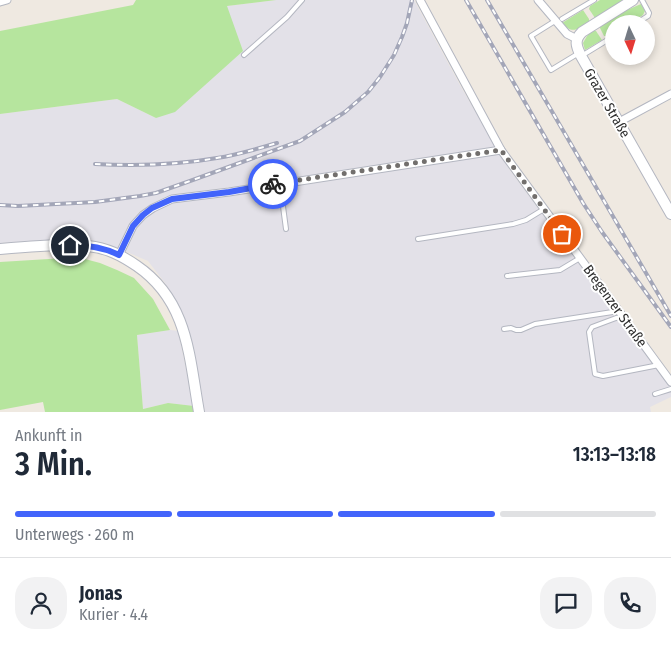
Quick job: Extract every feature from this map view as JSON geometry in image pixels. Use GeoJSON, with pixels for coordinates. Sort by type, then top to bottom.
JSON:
{"type":"FeatureCollection","features":[{"type":"Feature","properties":{"kind":"street"},"geometry":{"type":"LineString","coordinates":[[0,2],[7,0]]}},
{"type":"Feature","properties":{"kind":"street","name":"Bregenzer Straße"},"geometry":{"type":"LineString","coordinates":[[420,0],[501,150],[671,382]]}},
{"type":"Feature","properties":{"kind":"street"},"geometry":{"type":"LineString","coordinates":[[538,0],[558,20],[567,34],[577,39],[582,32],[634,0]]}},
{"type":"Feature","properties":{"kind":"street","name":"Grazer Straße"},"geometry":{"type":"LineString","coordinates":[[577,39],[576,45],[671,214]]}},
{"type":"Feature","properties":{"kind":"street"},"geometry":{"type":"LineString","coordinates":[[619,122],[671,94]]}},
{"type":"Feature","properties":{"kind":"street"},"geometry":{"type":"LineString","coordinates":[[119,255],[133,226],[143,215],[152,208],[172,199],[501,150]]}},
{"type":"Feature","properties":{"kind":"street"},"geometry":{"type":"LineString","coordinates":[[0,249],[53,245],[86,245],[119,255],[143,270],[164,291],[181,322],[200,412]]}},
{"type":"Feature","properties":{"kind":"lane"},"geometry":{"type":"LineString","coordinates":[[244,55],[287,17],[302,0]]}},
{"type":"Feature","properties":{"kind":"lane"},"geometry":{"type":"LineString","coordinates":[[594,0],[531,36],[551,70],[605,41]]}},
{"type":"Feature","properties":{"kind":"lane"},"geometry":{"type":"LineString","coordinates":[[642,0],[649,12],[648,15]]}},
{"type":"Feature","properties":{"kind":"lane"},"geometry":{"type":"LineString","coordinates":[[280,183],[286,228]]}},
{"type":"Feature","properties":{"kind":"lane"},"geometry":{"type":"LineString","coordinates":[[418,239],[513,224],[526,220],[544,209]]}},
{"type":"Feature","properties":{"kind":"lane"},"geometry":{"type":"LineString","coordinates":[[506,276],[560,270],[580,258]]}},
{"type":"Feature","properties":{"kind":"lane"},"geometry":{"type":"LineString","coordinates":[[504,329],[521,330],[535,324],[621,314]]}},
{"type":"Feature","properties":{"kind":"lane"},"geometry":{"type":"LineString","coordinates":[[621,314],[616,318],[592,327],[589,332],[595,374],[603,376],[659,365]]}},
{"type":"Feature","properties":{"kind":"lane"},"geometry":{"type":"LineString","coordinates":[[655,394],[671,388]]}},
{"type":"Feature","properties":{"kind":"shaded area"},"geometry":{"type":"Polygon","coordinates":[[[276,0],[414,0],[461,87],[509,169],[671,387],[671,397],[650,407],[651,412],[205,412],[186,322],[180,307],[148,261],[108,244],[84,240],[0,243],[0,114],[117,99],[156,118],[227,6],[276,0]]]}},
{"type":"Feature","properties":{"kind":"shaded area"},"geometry":{"type":"Polygon","coordinates":[[[170,330],[178,331],[194,406],[168,403],[143,409],[137,335],[170,330]]]}},
{"type":"Feature","properties":{"kind":"green space"},"geometry":{"type":"Polygon","coordinates":[[[136,0],[276,0],[227,6],[243,51],[175,112],[156,118],[117,99],[0,114],[0,31],[133,5],[136,0]]]}},
{"type":"Feature","properties":{"kind":"green space"},"geometry":{"type":"Polygon","coordinates":[[[600,0],[624,0],[595,18],[589,9],[590,6],[600,0]]]}},
{"type":"Feature","properties":{"kind":"green space"},"geometry":{"type":"Polygon","coordinates":[[[641,4],[645,11],[643,15],[619,15],[641,4]]]}},
{"type":"Feature","properties":{"kind":"green space"},"geometry":{"type":"Polygon","coordinates":[[[583,10],[589,22],[581,27],[572,30],[562,23],[583,10]]]}},
{"type":"Feature","properties":{"kind":"green space"},"geometry":{"type":"Polygon","coordinates":[[[605,23],[605,36],[600,28],[605,23]]]}},
{"type":"Feature","properties":{"kind":"green space"},"geometry":{"type":"Polygon","coordinates":[[[593,30],[596,31],[602,40],[585,50],[583,43],[593,30]]]}},
{"type":"Feature","properties":{"kind":"green space"},"geometry":{"type":"Polygon","coordinates":[[[65,258],[85,259],[117,270],[134,278],[153,299],[170,330],[137,335],[143,409],[168,403],[194,406],[196,412],[45,412],[43,402],[0,410],[0,262],[65,258]]]}},
{"type":"Feature","properties":{"kind":"railway"},"geometry":{"type":"LineString","coordinates":[[0,205],[18,206],[95,202],[156,193],[300,141],[345,112],[368,92],[380,77],[394,55],[402,37],[412,0]]}},
{"type":"Feature","properties":{"kind":"railway"},"geometry":{"type":"LineString","coordinates":[[466,0],[583,203],[671,327]]}},
{"type":"Feature","properties":{"kind":"railway"},"geometry":{"type":"LineString","coordinates":[[487,0],[671,316]]}},
{"type":"Feature","properties":{"kind":"railway"},"geometry":{"type":"LineString","coordinates":[[95,164],[172,164],[232,155],[277,143]]}},
{"type":"Feature","properties":{"kind":"way so far"},"geometry":{"type":"LineString","coordinates":[[273,184],[501,150],[562,234]]}},
{"type":"Feature","properties":{"kind":"route"},"geometry":{"type":"LineString","coordinates":[[70,245],[86,245],[119,255],[133,226],[152,208],[172,199],[273,184]]}}]}
